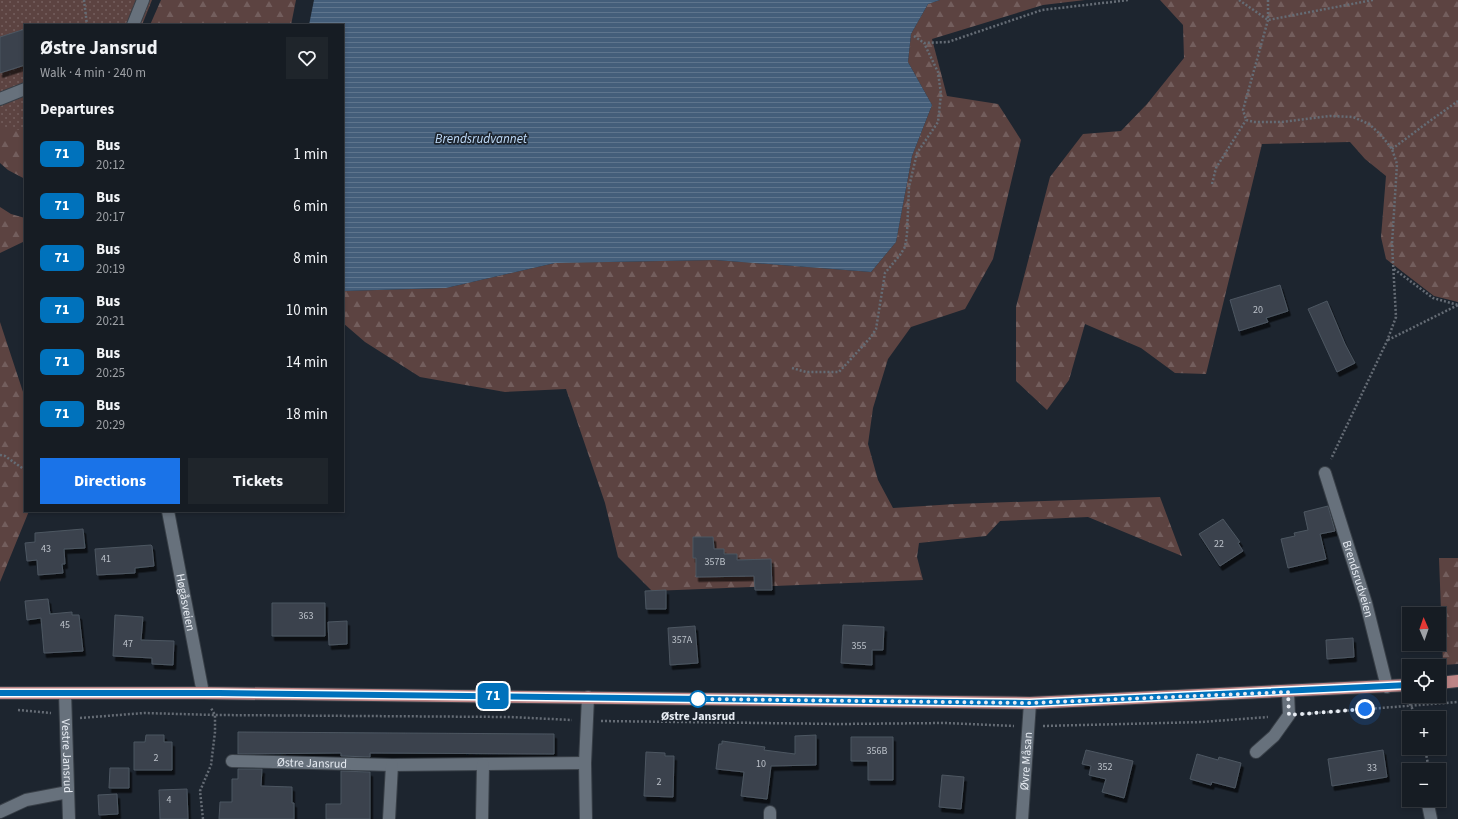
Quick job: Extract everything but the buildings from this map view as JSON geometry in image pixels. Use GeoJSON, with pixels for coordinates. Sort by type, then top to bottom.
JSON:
{"type":"FeatureCollection","features":[{"type":"Feature","properties":{"kind":"main road"},"geometry":{"type":"LineString","coordinates":[[1446,682],[1458,681]]}},
{"type":"Feature","properties":{"kind":"main road"},"geometry":{"type":"LineString","coordinates":[[0,693],[204,693],[1030,703],[1402,686]]}},
{"type":"Feature","properties":{"kind":"street"},"geometry":{"type":"LineString","coordinates":[[133,24],[143,0]]}},
{"type":"Feature","properties":{"kind":"street"},"geometry":{"type":"LineString","coordinates":[[0,99],[24,90]]}},
{"type":"Feature","properties":{"kind":"street","name":"Brendsrudveien"},"geometry":{"type":"LineString","coordinates":[[1325,472],[1366,603],[1387,687]]}},
{"type":"Feature","properties":{"kind":"street","name":"Høgåsveien"},"geometry":{"type":"LineString","coordinates":[[168,512],[204,693]]}},
{"type":"Feature","properties":{"kind":"street","name":"Vestre Jansrud"},"geometry":{"type":"LineString","coordinates":[[65,692],[68,819]]}},
{"type":"Feature","properties":{"kind":"street"},"geometry":{"type":"LineString","coordinates":[[1256,752],[1274,736],[1289,715],[1288,692]]}},
{"type":"Feature","properties":{"kind":"street"},"geometry":{"type":"LineString","coordinates":[[586,819],[585,763],[588,697]]}},
{"type":"Feature","properties":{"kind":"street","name":"Øvre Måsan"},"geometry":{"type":"LineString","coordinates":[[1022,819],[1030,703]]}},
{"type":"Feature","properties":{"kind":"street","name":"Østre Jansrud"},"geometry":{"type":"LineString","coordinates":[[232,761],[392,765],[585,763]]}},
{"type":"Feature","properties":{"kind":"street"},"geometry":{"type":"LineString","coordinates":[[389,819],[392,765]]}},
{"type":"Feature","properties":{"kind":"street"},"geometry":{"type":"LineString","coordinates":[[482,819],[483,765]]}},
{"type":"Feature","properties":{"kind":"street"},"geometry":{"type":"LineString","coordinates":[[0,812],[26,800],[68,792]]}},
{"type":"Feature","properties":{"kind":"street"},"geometry":{"type":"LineString","coordinates":[[1429,807],[1431,819]]}},
{"type":"Feature","properties":{"kind":"path"},"geometry":{"type":"LineString","coordinates":[[84,0],[87,24]]}},
{"type":"Feature","properties":{"kind":"path"},"geometry":{"type":"LineString","coordinates":[[924,43],[948,42],[1042,10],[1129,0]]}},
{"type":"Feature","properties":{"kind":"path"},"geometry":{"type":"LineString","coordinates":[[1239,0],[1268,20],[1373,0]]}},
{"type":"Feature","properties":{"kind":"path"},"geometry":{"type":"LineString","coordinates":[[1212,184],[1216,168],[1246,120],[1243,110],[1268,20],[1268,0]]}},
{"type":"Feature","properties":{"kind":"path"},"geometry":{"type":"LineString","coordinates":[[792,368],[806,372],[839,372],[871,337],[876,329],[886,273],[905,247],[909,187],[917,153],[938,122],[941,94],[938,72],[924,43],[914,36]]}},
{"type":"Feature","properties":{"kind":"path"},"geometry":{"type":"LineString","coordinates":[[1392,149],[1458,101]]}},
{"type":"Feature","properties":{"kind":"path"},"geometry":{"type":"LineString","coordinates":[[1246,120],[1254,122],[1282,122],[1330,116],[1353,117],[1369,124],[1381,135],[1392,149],[1397,164],[1392,244],[1396,317],[1387,341],[1325,472]]}},
{"type":"Feature","properties":{"kind":"path"},"geometry":{"type":"LineString","coordinates":[[1394,269],[1433,298],[1458,305]]}},
{"type":"Feature","properties":{"kind":"path"},"geometry":{"type":"LineString","coordinates":[[1387,341],[1458,305]]}},
{"type":"Feature","properties":{"kind":"path"},"geometry":{"type":"LineString","coordinates":[[0,455],[5,456],[24,469]]}},
{"type":"Feature","properties":{"kind":"path"},"geometry":{"type":"LineString","coordinates":[[203,819],[200,791],[211,765],[215,732],[215,715],[204,693]]}},
{"type":"Feature","properties":{"kind":"path"},"geometry":{"type":"LineString","coordinates":[[16,710],[81,718],[144,713],[215,715],[510,717],[587,721],[839,724],[946,723],[1028,727],[1202,722],[1458,702]]}},
{"type":"Feature","properties":{"kind":"green space"},"geometry":{"type":"Polygon","coordinates":[[[0,0],[152,0],[142,24],[24,24],[24,173],[0,157],[0,0]]]}},
{"type":"Feature","properties":{"kind":"green space"},"geometry":{"type":"Polygon","coordinates":[[[161,0],[296,0],[291,24],[150,24],[161,0]]]}},
{"type":"Feature","properties":{"kind":"green space"},"geometry":{"type":"Polygon","coordinates":[[[940,0],[1085,0],[1043,5],[932,39],[947,96],[998,104],[1021,140],[993,259],[965,309],[911,327],[888,359],[873,408],[868,444],[878,480],[893,508],[955,504],[1160,497],[1182,556],[1088,517],[1000,521],[986,536],[919,543],[917,557],[923,580],[652,591],[618,557],[605,503],[566,389],[505,392],[420,377],[365,342],[344,324],[344,291],[446,288],[555,263],[715,260],[871,272],[896,242],[912,156],[932,105],[908,62],[911,34],[928,4],[940,0]]]}},
{"type":"Feature","properties":{"kind":"green space"},"geometry":{"type":"Polygon","coordinates":[[[1160,0],[1458,0],[1458,302],[1434,296],[1386,259],[1381,237],[1386,176],[1365,159],[1350,142],[1262,144],[1206,374],[1175,373],[1141,348],[1085,324],[1069,380],[1047,410],[1016,381],[1016,307],[1050,177],[1083,134],[1121,131],[1147,104],[1184,58],[1183,25],[1160,0]]]}},
{"type":"Feature","properties":{"kind":"green space"},"geometry":{"type":"Polygon","coordinates":[[[0,127],[24,131],[24,178],[8,170],[0,163],[0,127]]]}},
{"type":"Feature","properties":{"kind":"green space"},"geometry":{"type":"Polygon","coordinates":[[[0,207],[11,214],[24,218],[24,241],[0,253],[0,207]]]}},
{"type":"Feature","properties":{"kind":"green space"},"geometry":{"type":"Polygon","coordinates":[[[0,322],[24,395],[24,512],[29,512],[0,582],[0,322]]]}},
{"type":"Feature","properties":{"kind":"green space"},"geometry":{"type":"Polygon","coordinates":[[[1439,558],[1458,558],[1458,664],[1446,665],[1446,659],[1443,659],[1442,651],[1446,651],[1446,607],[1441,607],[1439,558]]]}},
{"type":"Feature","properties":{"kind":"water","name":"Brendsrudvannet"},"geometry":{"type":"Polygon","coordinates":[[[314,0],[940,0],[928,4],[911,34],[908,62],[932,105],[912,156],[896,242],[871,272],[715,260],[555,263],[446,288],[344,291],[344,24],[309,24],[314,0]]]}},
{"type":"Feature","properties":{"kind":"bus line","name":"71"},"geometry":{"type":"LineString","coordinates":[[0,693],[219,693],[1030,703],[1402,686]]}},
{"type":"Feature","properties":{"kind":"place","name":"Østre Jansrud"},"geometry":{"type":"Point","coordinates":[698,699]}},
{"type":"Feature","properties":{"kind":"route"},"geometry":{"type":"LineString","coordinates":[[698,699],[1030,703],[1288,692],[1289,715],[1365,709]]}}]}
